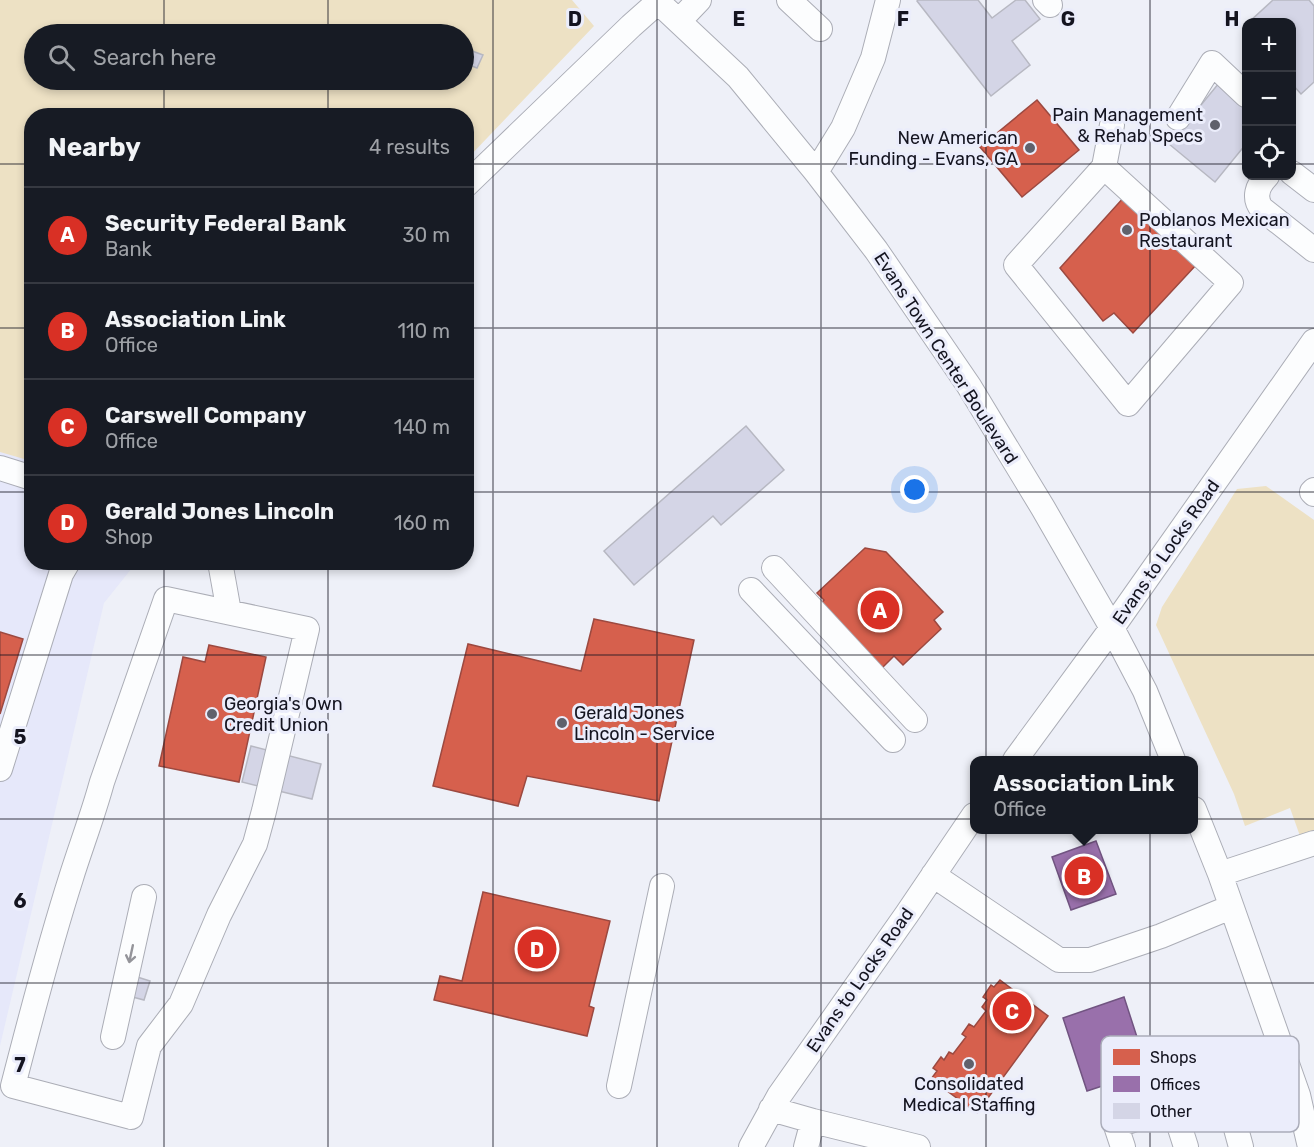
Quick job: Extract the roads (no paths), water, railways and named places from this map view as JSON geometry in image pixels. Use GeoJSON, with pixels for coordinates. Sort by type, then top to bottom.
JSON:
{"type":"FeatureCollection","features":[{"type":"Feature","properties":{"kind":"street"},"geometry":{"type":"LineString","coordinates":[[679,21],[699,0]]}},
{"type":"Feature","properties":{"kind":"street"},"geometry":{"type":"LineString","coordinates":[[816,172],[843,128],[873,57],[888,0]]}},
{"type":"Feature","properties":{"kind":"street"},"geometry":{"type":"LineString","coordinates":[[474,177],[657,1]]}},
{"type":"Feature","properties":{"kind":"street","name":"Evans Town Center Boulevard"},"geometry":{"type":"LineString","coordinates":[[657,1],[738,77],[816,172],[876,250],[969,386],[1112,628],[1145,691],[1171,756]]}},
{"type":"Feature","properties":{"kind":"street"},"geometry":{"type":"LineString","coordinates":[[799,3],[820,29]]}},
{"type":"Feature","properties":{"kind":"street"},"geometry":{"type":"LineString","coordinates":[[1178,118],[1212,63],[1242,91]]}},
{"type":"Feature","properties":{"kind":"street"},"geometry":{"type":"LineString","coordinates":[[1104,167],[1231,283],[1128,404],[1016,265],[1104,167],[1112,125]]}},
{"type":"Feature","properties":{"kind":"street"},"geometry":{"type":"LineString","coordinates":[[1296,176],[1314,190]]}},
{"type":"Feature","properties":{"kind":"street"},"geometry":{"type":"LineString","coordinates":[[1264,180],[1257,189],[1257,203],[1314,250]]}},
{"type":"Feature","properties":{"kind":"street","name":"Evans to Locks Road"},"geometry":{"type":"LineString","coordinates":[[1018,756],[1112,628],[1314,341]]}},
{"type":"Feature","properties":{"kind":"street"},"geometry":{"type":"LineString","coordinates":[[0,468],[24,476]]}},
{"type":"Feature","properties":{"kind":"street"},"geometry":{"type":"LineString","coordinates":[[1,759],[63,570]]}},
{"type":"Feature","properties":{"kind":"street"},"geometry":{"type":"LineString","coordinates":[[221,570],[229,612]]}},
{"type":"Feature","properties":{"kind":"street"},"geometry":{"type":"LineString","coordinates":[[898,735],[756,584],[898,735]]}},
{"type":"Feature","properties":{"kind":"street"},"geometry":{"type":"LineString","coordinates":[[166,599],[229,612],[307,629],[255,844],[219,915],[181,1004],[150,1046],[130,1117],[13,1086],[71,880],[102,782],[166,599]]}},
{"type":"Feature","properties":{"kind":"street"},"geometry":{"type":"LineString","coordinates":[[1198,819],[1220,874],[1277,1036]]}},
{"type":"Feature","properties":{"kind":"street","name":"Evans to Locks Road"},"geometry":{"type":"LineString","coordinates":[[751,1147],[778,1096],[970,822]]}},
{"type":"Feature","properties":{"kind":"street"},"geometry":{"type":"LineString","coordinates":[[1220,874],[1314,843]]}},
{"type":"Feature","properties":{"kind":"street"},"geometry":{"type":"LineString","coordinates":[[933,875],[1059,960],[1090,960],[1161,936],[1231,907]]}},
{"type":"Feature","properties":{"kind":"street"},"geometry":{"type":"LineString","coordinates":[[619,1086],[662,886]]}},
{"type":"Feature","properties":{"kind":"street"},"geometry":{"type":"LineString","coordinates":[[113,1037],[144,897]]}},
{"type":"Feature","properties":{"kind":"street"},"geometry":{"type":"LineString","coordinates":[[1306,1093],[1310,1147]]}},
{"type":"Feature","properties":{"kind":"street"},"geometry":{"type":"LineString","coordinates":[[771,1109],[813,1122],[918,1147]]}},
{"type":"Feature","properties":{"kind":"street"},"geometry":{"type":"LineString","coordinates":[[806,1147],[813,1122]]}},
{"type":"Feature","properties":{"kind":"street"},"geometry":{"type":"LineString","coordinates":[[1118,1132],[1123,1147]]}},
{"type":"Feature","properties":{"kind":"street"},"geometry":{"type":"LineString","coordinates":[[1181,1132],[1186,1147]]}},
{"type":"Feature","properties":{"kind":"street"},"geometry":{"type":"LineString","coordinates":[[1237,1132],[1241,1147]]}},
{"type":"Feature","properties":{"kind":"place","name":"Pain Management & Rehab Specs"},"geometry":{"type":"Point","coordinates":[1215,125]}},
{"type":"Feature","properties":{"kind":"place","name":"New American Funding - Evans, GA"},"geometry":{"type":"Point","coordinates":[1030,148]}},
{"type":"Feature","properties":{"kind":"place","name":"Poblanos Mexican Restaurant"},"geometry":{"type":"Point","coordinates":[1127,230]}},
{"type":"Feature","properties":{"kind":"place","name":"Security Federal Bank"},"geometry":{"type":"Point","coordinates":[880,610]}},
{"type":"Feature","properties":{"kind":"place","name":"Georgia's Own Credit Union"},"geometry":{"type":"Point","coordinates":[212,714]}},
{"type":"Feature","properties":{"kind":"place","name":"Gerald Jones Lincoln - Service"},"geometry":{"type":"Point","coordinates":[562,723]}},
{"type":"Feature","properties":{"kind":"place","name":"Association Link"},"geometry":{"type":"Point","coordinates":[1084,876]}},
{"type":"Feature","properties":{"kind":"place","name":"Gerald Jones Lincoln"},"geometry":{"type":"Point","coordinates":[537,949]}},
{"type":"Feature","properties":{"kind":"place","name":"Carswell Company"},"geometry":{"type":"Point","coordinates":[1012,1011]}},
{"type":"Feature","properties":{"kind":"place","name":"Consolidated Medical Staffing"},"geometry":{"type":"Point","coordinates":[969,1064]}}]}
